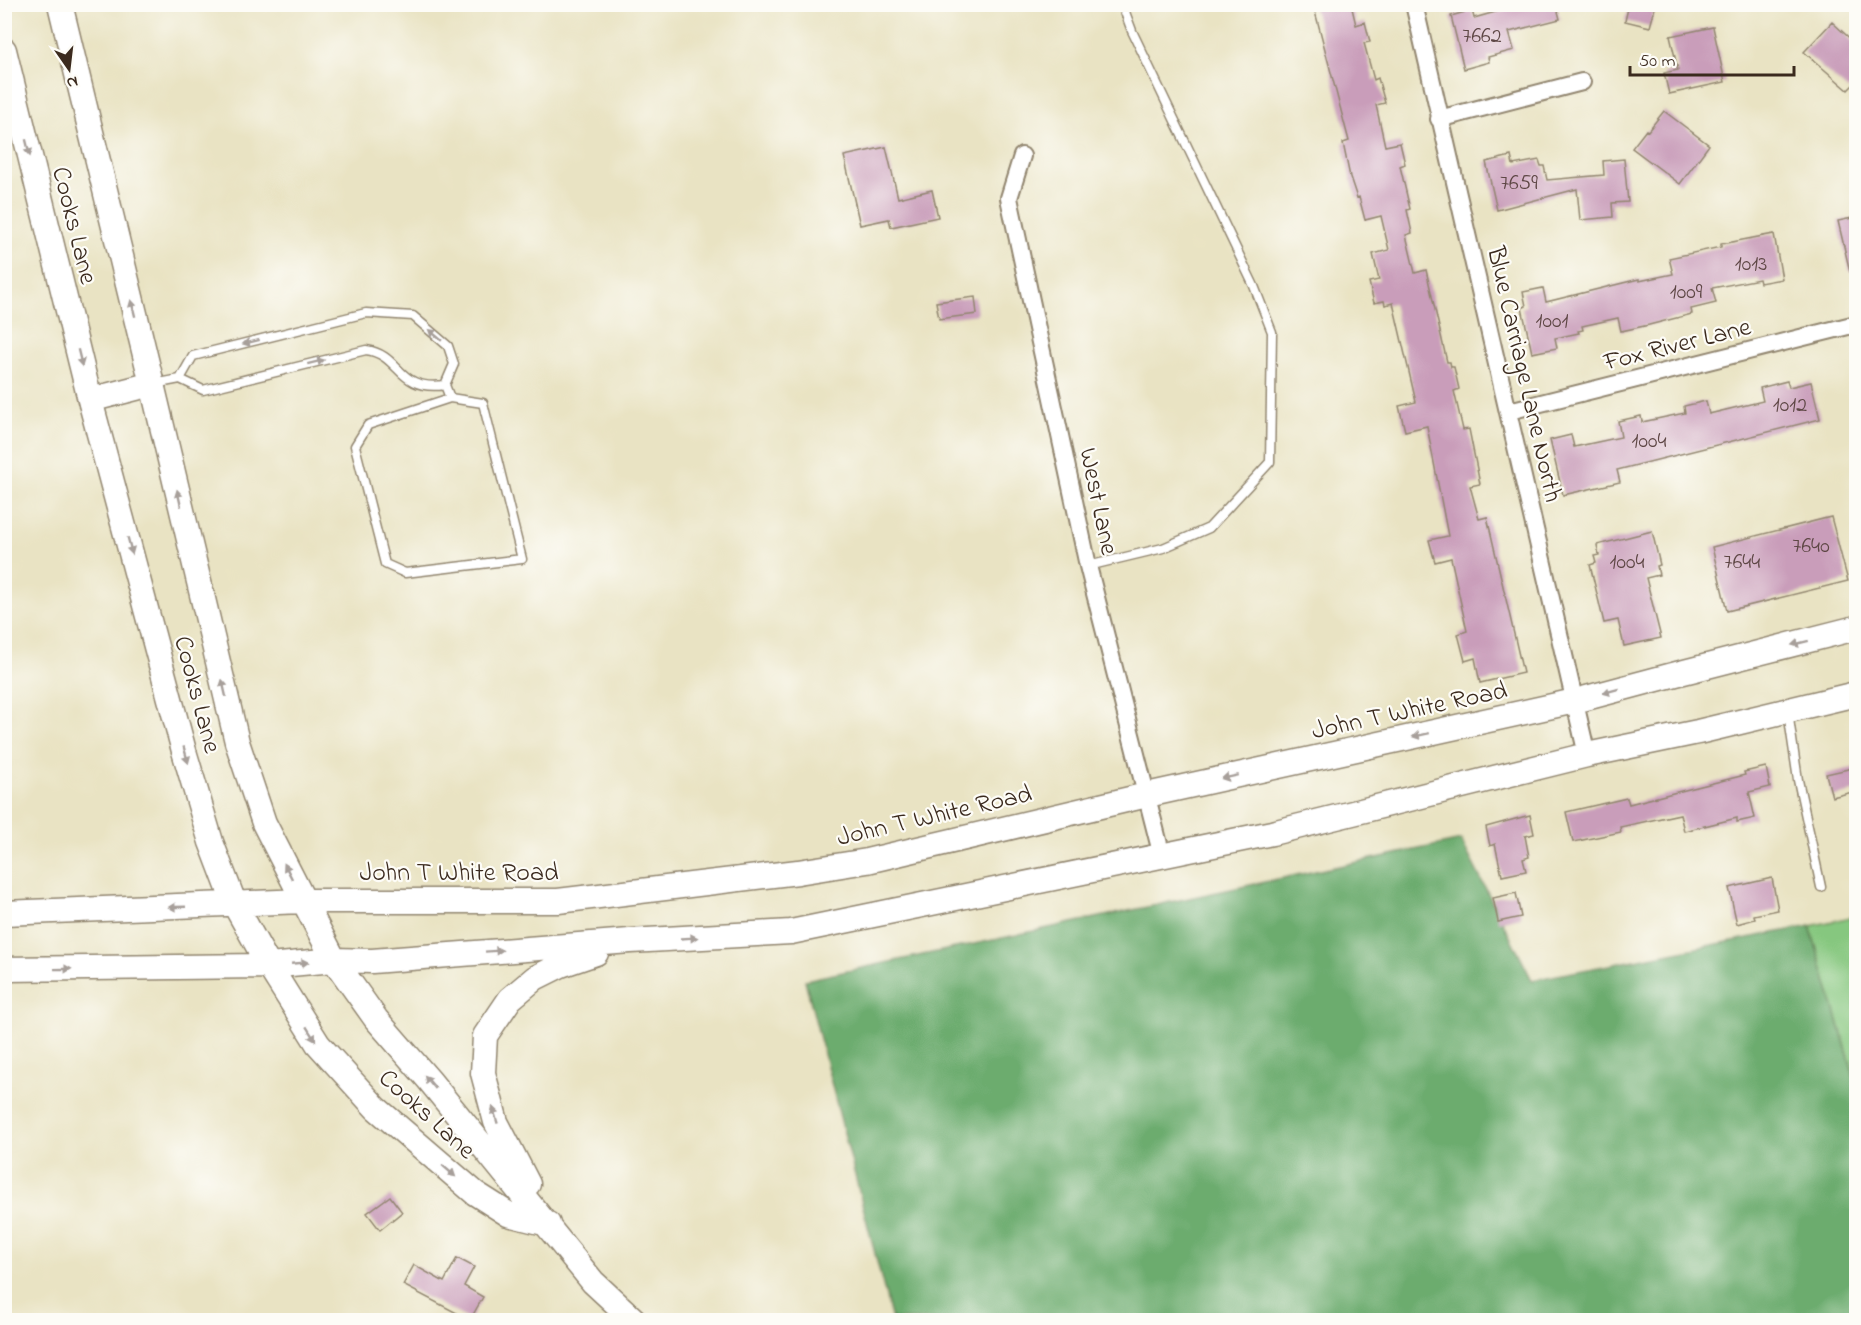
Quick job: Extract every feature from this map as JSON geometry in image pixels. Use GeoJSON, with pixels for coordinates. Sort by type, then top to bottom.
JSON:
{"type":"FeatureCollection","features":[{"type":"Feature","properties":{"kind":"main road","name":"Cooks Lane"},"geometry":{"type":"LineString","coordinates":[[60,4],[237,742],[264,823],[334,960],[376,1019],[548,1224],[593,1282],[633,1320]]}},
{"type":"Feature","properties":{"kind":"main road","name":"Cooks Lane"},"geometry":{"type":"LineString","coordinates":[[4,50],[13,124],[184,751],[211,842],[236,905],[269,966],[318,1044],[376,1108],[475,1193],[508,1214],[548,1224]]}},
{"type":"Feature","properties":{"kind":"main road"},"geometry":{"type":"LineString","coordinates":[[90,400],[152,384]]}},
{"type":"Feature","properties":{"kind":"main road","name":"John T White Road"},"geometry":{"type":"LineString","coordinates":[[4,913],[303,901],[558,901],[798,872],[867,861],[1147,795],[1575,701],[1857,628]]}},
{"type":"Feature","properties":{"kind":"main road"},"geometry":{"type":"LineString","coordinates":[[4,969],[269,966],[791,932],[1272,833],[1587,755],[1857,694]]}},
{"type":"Feature","properties":{"kind":"main road"},"geometry":{"type":"LineString","coordinates":[[548,1224],[496,1122],[483,1073],[485,1036],[510,999],[535,978],[561,965],[630,941]]}},
{"type":"Feature","properties":{"kind":"street","name":"Blue Carriage Lane North"},"geometry":{"type":"LineString","coordinates":[[1414,4],[1587,755]]}},
{"type":"Feature","properties":{"kind":"street"},"geometry":{"type":"LineString","coordinates":[[1439,118],[1582,82]]}},
{"type":"Feature","properties":{"kind":"street","name":"West Lane"},"geometry":{"type":"LineString","coordinates":[[1022,156],[1009,198],[1088,566],[1162,856]]}},
{"type":"Feature","properties":{"kind":"street","name":"Fox River Lane"},"geometry":{"type":"LineString","coordinates":[[1509,411],[1857,324]]}},
{"type":"Feature","properties":{"kind":"lane"},"geometry":{"type":"LineString","coordinates":[[1088,566],[1163,548],[1209,528],[1270,462],[1272,332],[1254,286],[1132,31],[1122,4]]}},
{"type":"Feature","properties":{"kind":"lane"},"geometry":{"type":"LineString","coordinates":[[180,379],[192,356],[366,313],[413,316],[448,346],[454,364],[445,385],[450,398]]}},
{"type":"Feature","properties":{"kind":"lane"},"geometry":{"type":"LineString","coordinates":[[152,384],[180,379],[203,390],[366,350],[379,352],[411,382],[429,387],[445,385]]}},
{"type":"Feature","properties":{"kind":"lane"},"geometry":{"type":"LineString","coordinates":[[450,398],[483,403],[522,559],[405,573],[385,564],[355,446],[368,424],[450,398]]}},
{"type":"Feature","properties":{"kind":"lane"},"geometry":{"type":"LineString","coordinates":[[1788,711],[1798,780],[1821,887]]}},
{"type":"Feature","properties":{"kind":"green space"},"geometry":{"type":"Polygon","coordinates":[[[1461,840],[1532,980],[1810,926],[1856,1082],[1856,1320],[892,1320],[805,980],[1461,840]]]}},
{"type":"Feature","properties":{"kind":"green space"},"geometry":{"type":"Polygon","coordinates":[[[1856,916],[1856,1082],[1810,926],[1856,916]]]}},
{"type":"Feature","properties":{"kind":"building"},"geometry":{"type":"Polygon","coordinates":[[[1313,4],[1351,4],[1356,25],[1365,22],[1370,42],[1364,43],[1374,80],[1378,78],[1385,103],[1376,105],[1385,146],[1400,143],[1405,164],[1400,166],[1410,209],[1407,210],[1412,233],[1406,235],[1415,273],[1426,270],[1447,362],[1454,367],[1459,389],[1454,391],[1463,430],[1469,429],[1480,484],[1470,486],[1479,519],[1487,517],[1523,673],[1480,683],[1475,658],[1465,661],[1458,634],[1467,631],[1451,558],[1435,562],[1429,540],[1448,536],[1427,426],[1405,431],[1399,406],[1416,402],[1393,303],[1385,305],[1384,301],[1374,303],[1369,282],[1379,280],[1373,254],[1389,250],[1381,216],[1365,220],[1359,197],[1357,198],[1350,177],[1343,143],[1349,141],[1313,4]]]}},
{"type":"Feature","properties":{"kind":"building"},"geometry":{"type":"Polygon","coordinates":[[[1524,4],[1556,4],[1560,19],[1509,32],[1514,50],[1488,57],[1489,62],[1464,69],[1451,16],[1472,10],[1474,18],[1524,4]]]}},
{"type":"Feature","properties":{"kind":"building"},"geometry":{"type":"Polygon","coordinates":[[[1629,4],[1656,4],[1650,27],[1625,21],[1629,4]]]}},
{"type":"Feature","properties":{"kind":"building"},"geometry":{"type":"Polygon","coordinates":[[[1832,22],[1857,45],[1857,81],[1848,90],[1804,52],[1832,22]]]}},
{"type":"Feature","properties":{"kind":"building"},"geometry":{"type":"Polygon","coordinates":[[[1713,27],[1725,82],[1669,94],[1664,73],[1678,70],[1670,36],[1713,27]]]}},
{"type":"Feature","properties":{"kind":"building"},"geometry":{"type":"Polygon","coordinates":[[[1664,111],[1709,145],[1680,184],[1632,148],[1664,111]]]}},
{"type":"Feature","properties":{"kind":"building"},"geometry":{"type":"Polygon","coordinates":[[[886,147],[898,198],[932,190],[938,217],[891,227],[889,219],[860,225],[844,156],[886,147]]]}},
{"type":"Feature","properties":{"kind":"building"},"geometry":{"type":"Polygon","coordinates":[[[1511,156],[1513,165],[1539,160],[1541,166],[1544,166],[1547,180],[1604,175],[1603,161],[1624,159],[1628,202],[1612,203],[1613,217],[1580,220],[1577,189],[1497,210],[1486,162],[1511,156]]]}},
{"type":"Feature","properties":{"kind":"building"},"geometry":{"type":"Polygon","coordinates":[[[1857,217],[1857,271],[1850,272],[1838,221],[1857,217]]]}},
{"type":"Feature","properties":{"kind":"building"},"geometry":{"type":"Polygon","coordinates":[[[1774,234],[1782,279],[1760,283],[1759,279],[1712,288],[1716,303],[1691,309],[1692,314],[1649,325],[1621,331],[1618,318],[1582,326],[1583,330],[1578,331],[1579,333],[1555,338],[1557,348],[1532,353],[1522,308],[1526,306],[1523,292],[1543,288],[1546,302],[1639,279],[1639,281],[1673,274],[1669,258],[1721,247],[1721,244],[1774,234]]]}},
{"type":"Feature","properties":{"kind":"building"},"geometry":{"type":"Polygon","coordinates":[[[975,297],[977,314],[939,319],[936,302],[975,297]]]}},
{"type":"Feature","properties":{"kind":"building"},"geometry":{"type":"Polygon","coordinates":[[[1787,381],[1789,387],[1811,382],[1820,419],[1617,470],[1620,482],[1563,495],[1550,440],[1571,435],[1574,447],[1621,437],[1618,421],[1641,416],[1642,422],[1685,413],[1684,406],[1706,401],[1709,414],[1763,401],[1760,388],[1787,381]]]}},
{"type":"Feature","properties":{"kind":"building"},"geometry":{"type":"Polygon","coordinates":[[[1831,517],[1848,581],[1727,611],[1712,547],[1831,517]]]}},
{"type":"Feature","properties":{"kind":"building"},"geometry":{"type":"Polygon","coordinates":[[[1652,531],[1660,565],[1657,566],[1659,575],[1646,578],[1661,638],[1624,646],[1618,620],[1604,623],[1590,565],[1596,563],[1594,556],[1599,555],[1597,545],[1652,531]]]}},
{"type":"Feature","properties":{"kind":"building"},"geometry":{"type":"Polygon","coordinates":[[[1766,767],[1770,787],[1749,792],[1755,818],[1737,822],[1737,818],[1684,831],[1680,814],[1620,827],[1621,832],[1573,842],[1566,812],[1627,798],[1629,804],[1745,775],[1744,772],[1766,767]]]}},
{"type":"Feature","properties":{"kind":"building"},"geometry":{"type":"Polygon","coordinates":[[[1857,767],[1857,791],[1832,797],[1826,774],[1857,767]]]}},
{"type":"Feature","properties":{"kind":"building"},"geometry":{"type":"Polygon","coordinates":[[[1530,815],[1534,834],[1525,836],[1529,857],[1523,859],[1526,871],[1502,876],[1495,844],[1490,846],[1486,827],[1530,815]]]}},
{"type":"Feature","properties":{"kind":"building"},"geometry":{"type":"Polygon","coordinates":[[[1772,878],[1778,910],[1754,915],[1755,919],[1737,924],[1729,888],[1772,878]]]}},
{"type":"Feature","properties":{"kind":"building"},"geometry":{"type":"Polygon","coordinates":[[[1516,893],[1521,917],[1498,922],[1493,898],[1516,893]]]}},
{"type":"Feature","properties":{"kind":"building"},"geometry":{"type":"Polygon","coordinates":[[[390,1196],[402,1212],[380,1230],[367,1213],[390,1196]]]}},
{"type":"Feature","properties":{"kind":"building"},"geometry":{"type":"Polygon","coordinates":[[[457,1258],[474,1267],[464,1286],[483,1297],[470,1320],[403,1285],[414,1265],[444,1282],[457,1258]]]}}]}
